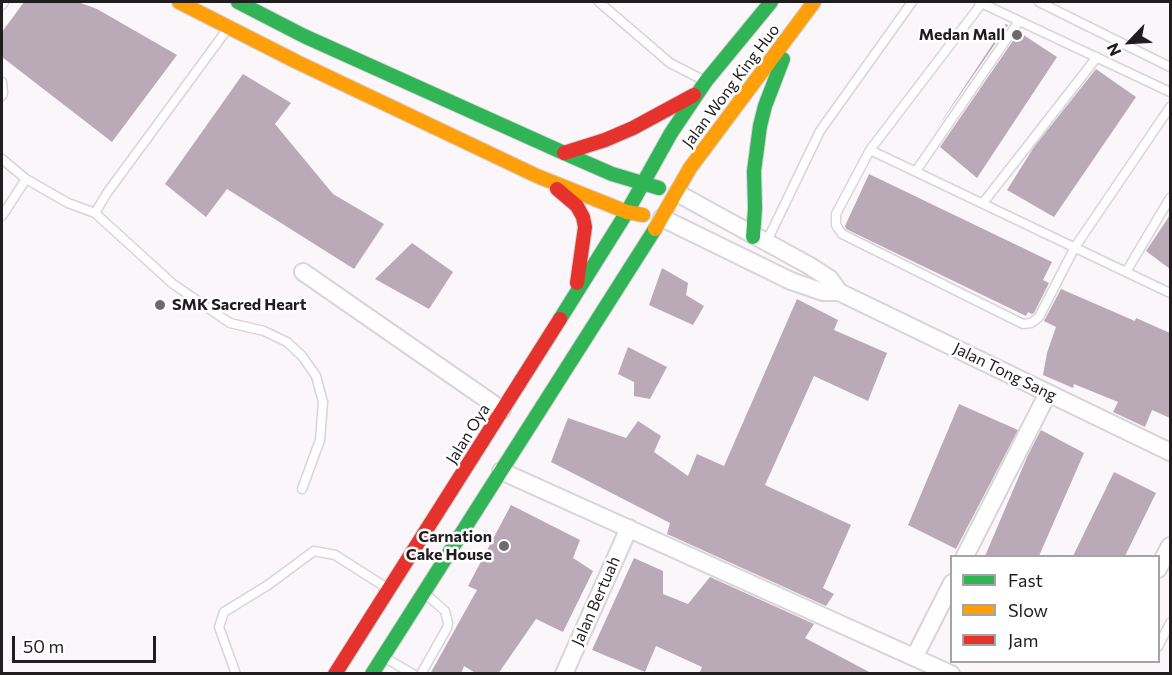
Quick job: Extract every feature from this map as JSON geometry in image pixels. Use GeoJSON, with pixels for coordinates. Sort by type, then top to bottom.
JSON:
{"type":"FeatureCollection","features":[{"type":"Feature","properties":{"kind":"main road"},"geometry":{"type":"LineString","coordinates":[[179,2],[297,62],[537,176],[627,212],[662,218]]}},
{"type":"Feature","properties":{"kind":"main road"},"geometry":{"type":"LineString","coordinates":[[238,2],[304,36],[612,174],[677,193],[372,674]]}},
{"type":"Feature","properties":{"kind":"main road","name":"Jalan Wong King Huo"},"geometry":{"type":"LineString","coordinates":[[643,183],[671,134],[702,87],[771,2]]}},
{"type":"Feature","properties":{"kind":"main road","name":"Jalan Wong King Huo"},"geometry":{"type":"LineString","coordinates":[[677,193],[690,168],[814,2]]}},
{"type":"Feature","properties":{"kind":"main road"},"geometry":{"type":"LineString","coordinates":[[760,240],[755,208],[754,171],[760,126],[765,106],[796,27]]}},
{"type":"Feature","properties":{"kind":"main road"},"geometry":{"type":"LineString","coordinates":[[564,153],[633,128],[702,87]]}},
{"type":"Feature","properties":{"kind":"main road"},"geometry":{"type":"LineString","coordinates":[[537,176],[570,198],[583,217],[585,227],[575,293]]}},
{"type":"Feature","properties":{"kind":"main road","name":"Jalan Oya"},"geometry":{"type":"LineString","coordinates":[[335,674],[627,212],[643,183]]}},
{"type":"Feature","properties":{"kind":"street","name":"Jalan Tong Sang"},"geometry":{"type":"LineString","coordinates":[[677,193],[830,279],[839,292]]}},
{"type":"Feature","properties":{"kind":"street","name":"Jalan Tong Sang"},"geometry":{"type":"LineString","coordinates":[[662,218],[791,280],[823,292],[839,292],[1170,452]]}},
{"type":"Feature","properties":{"kind":"street"},"geometry":{"type":"LineString","coordinates":[[303,272],[502,410]]}},
{"type":"Feature","properties":{"kind":"street"},"geometry":{"type":"LineString","coordinates":[[966,555],[1048,393]]}},
{"type":"Feature","properties":{"kind":"street"},"geometry":{"type":"LineString","coordinates":[[501,471],[951,674]]}},
{"type":"Feature","properties":{"kind":"street","name":"Jalan Bertuah"},"geometry":{"type":"LineString","coordinates":[[564,674],[629,528]]}},
{"type":"Feature","properties":{"kind":"street"},"geometry":{"type":"LineString","coordinates":[[1160,565],[1170,546]]}},
{"type":"Feature","properties":{"kind":"street"},"geometry":{"type":"LineString","coordinates":[[915,656],[950,585]]}},
{"type":"Feature","properties":{"kind":"lane"},"geometry":{"type":"LineString","coordinates":[[599,2],[670,63],[702,87]]}},
{"type":"Feature","properties":{"kind":"lane"},"geometry":{"type":"LineString","coordinates":[[760,240],[820,131],[912,2]]}},
{"type":"Feature","properties":{"kind":"lane"},"geometry":{"type":"LineString","coordinates":[[1170,92],[980,2],[870,150],[836,214],[836,225],[842,234],[1023,324],[1031,323],[1039,317],[1075,247],[1170,107]]}},
{"type":"Feature","properties":{"kind":"lane"},"geometry":{"type":"LineString","coordinates":[[1039,2],[1170,67]]}},
{"type":"Feature","properties":{"kind":"lane"},"geometry":{"type":"LineString","coordinates":[[1056,10],[1062,2]]}},
{"type":"Feature","properties":{"kind":"lane"},"geometry":{"type":"LineString","coordinates":[[916,171],[1019,21]]}},
{"type":"Feature","properties":{"kind":"lane"},"geometry":{"type":"LineString","coordinates":[[95,213],[107,192],[229,27]]}},
{"type":"Feature","properties":{"kind":"lane"},"geometry":{"type":"LineString","coordinates":[[984,203],[1096,57]]}},
{"type":"Feature","properties":{"kind":"lane"},"geometry":{"type":"LineString","coordinates":[[2,82],[2,96]]}},
{"type":"Feature","properties":{"kind":"lane"},"geometry":{"type":"LineString","coordinates":[[870,150],[1170,293]]}},
{"type":"Feature","properties":{"kind":"lane"},"geometry":{"type":"LineString","coordinates":[[2,159],[26,179],[68,203],[95,213],[173,284],[230,323],[264,331],[287,342],[302,356],[316,376],[322,402],[320,440],[302,489]]}},
{"type":"Feature","properties":{"kind":"lane"},"geometry":{"type":"LineString","coordinates":[[2,216],[26,179]]}},
{"type":"Feature","properties":{"kind":"lane"},"geometry":{"type":"LineString","coordinates":[[1126,272],[1170,198]]}},
{"type":"Feature","properties":{"kind":"lane"},"geometry":{"type":"LineString","coordinates":[[236,674],[219,627],[224,612],[268,585],[314,551],[335,555],[388,590]]}},
{"type":"Feature","properties":{"kind":"lane"},"geometry":{"type":"LineString","coordinates":[[421,674],[447,628],[448,622],[444,611],[425,593]]}},
{"type":"Feature","properties":{"kind":"lane"},"geometry":{"type":"LineString","coordinates":[[1160,643],[1170,623]]}},
{"type":"Feature","properties":{"kind":"lane"},"geometry":{"type":"LineString","coordinates":[[383,657],[412,674]]}},
{"type":"Feature","properties":{"kind":"building"},"geometry":{"type":"Polygon","coordinates":[[[24,2],[78,2],[97,9],[177,55],[112,142],[2,57],[2,32],[24,2]]]}},
{"type":"Feature","properties":{"kind":"building"},"geometry":{"type":"Polygon","coordinates":[[[1006,24],[1008,25],[933,134],[1006,24]]]}},
{"type":"Feature","properties":{"kind":"building"},"geometry":{"type":"Polygon","coordinates":[[[1019,32],[1057,57],[977,178],[940,147],[1019,32]]]}},
{"type":"Feature","properties":{"kind":"building"},"geometry":{"type":"Polygon","coordinates":[[[1096,69],[1136,97],[1054,217],[1007,190],[1034,147],[1096,69]]]}},
{"type":"Feature","properties":{"kind":"building"},"geometry":{"type":"Polygon","coordinates":[[[243,74],[291,103],[275,124],[333,194],[384,224],[354,269],[227,189],[206,217],[165,184],[243,74]]]}},
{"type":"Feature","properties":{"kind":"building"},"geometry":{"type":"Polygon","coordinates":[[[869,174],[1052,262],[1043,280],[1049,283],[1034,313],[1028,312],[1026,316],[846,229],[845,226],[869,174]]]}},
{"type":"Feature","properties":{"kind":"building"},"geometry":{"type":"Polygon","coordinates":[[[1170,215],[1170,269],[1146,251],[1170,215]]]}},
{"type":"Feature","properties":{"kind":"building"},"geometry":{"type":"Polygon","coordinates":[[[412,243],[453,272],[429,309],[375,279],[412,243]]]}},
{"type":"Feature","properties":{"kind":"building"},"geometry":{"type":"Polygon","coordinates":[[[662,268],[688,283],[686,295],[704,306],[693,325],[649,305],[662,268]]]}},
{"type":"Feature","properties":{"kind":"building"},"geometry":{"type":"Polygon","coordinates":[[[1061,289],[1135,321],[1136,318],[1170,333],[1170,418],[1152,410],[1145,427],[1113,412],[1118,402],[1074,384],[1073,388],[1043,375],[1047,353],[1056,327],[1044,321],[1061,289]]]}},
{"type":"Feature","properties":{"kind":"building"},"geometry":{"type":"Polygon","coordinates":[[[797,299],[838,320],[834,330],[887,353],[868,401],[814,376],[765,485],[851,525],[823,588],[834,594],[826,606],[667,534],[670,523],[551,462],[568,418],[626,438],[638,421],[661,436],[654,452],[688,476],[697,454],[724,466],[797,299]]]}},
{"type":"Feature","properties":{"kind":"building"},"geometry":{"type":"Polygon","coordinates":[[[628,347],[667,367],[650,399],[634,396],[634,382],[618,374],[628,347]]]}},
{"type":"Feature","properties":{"kind":"building"},"geometry":{"type":"Polygon","coordinates":[[[959,404],[1018,430],[956,549],[908,525],[959,404]]]}},
{"type":"Feature","properties":{"kind":"building"},"geometry":{"type":"Polygon","coordinates":[[[1041,430],[1084,453],[1039,555],[985,555],[1041,430]]]}},
{"type":"Feature","properties":{"kind":"building"},"geometry":{"type":"Polygon","coordinates":[[[1114,472],[1156,493],[1125,555],[1073,555],[1114,472]]]}},
{"type":"Feature","properties":{"kind":"building"},"geometry":{"type":"Polygon","coordinates":[[[511,505],[580,540],[573,558],[593,571],[563,632],[536,619],[498,674],[477,674],[464,666],[461,674],[430,674],[477,590],[468,586],[511,505]]]}},
{"type":"Feature","properties":{"kind":"building"},"geometry":{"type":"Polygon","coordinates":[[[634,558],[663,571],[663,594],[688,604],[710,577],[814,624],[805,638],[873,674],[699,674],[702,667],[656,646],[645,672],[592,650],[634,558]]]}},
{"type":"Feature","properties":{"kind":"traffic: fast"},"geometry":{"type":"LineString","coordinates":[[238,2],[304,36],[564,153],[612,174],[659,188]]}},
{"type":"Feature","properties":{"kind":"traffic: fast"},"geometry":{"type":"LineString","coordinates":[[560,319],[627,212],[671,133],[706,81],[771,2]]}},
{"type":"Feature","properties":{"kind":"traffic: fast"},"geometry":{"type":"LineString","coordinates":[[753,237],[754,171],[760,126],[783,59]]}},
{"type":"Feature","properties":{"kind":"traffic: fast"},"geometry":{"type":"LineString","coordinates":[[372,674],[655,229]]}},
{"type":"Feature","properties":{"kind":"traffic: slow"},"geometry":{"type":"LineString","coordinates":[[179,2],[297,62],[537,176],[627,212],[643,215]]}},
{"type":"Feature","properties":{"kind":"traffic: slow"},"geometry":{"type":"LineString","coordinates":[[655,229],[690,168],[814,2]]}},
{"type":"Feature","properties":{"kind":"traffic: jam"},"geometry":{"type":"LineString","coordinates":[[564,153],[633,128],[694,95]]}},
{"type":"Feature","properties":{"kind":"traffic: jam"},"geometry":{"type":"LineString","coordinates":[[557,189],[577,206],[583,217],[585,227],[577,283]]}},
{"type":"Feature","properties":{"kind":"traffic: jam"},"geometry":{"type":"LineString","coordinates":[[335,674],[560,319]]}},
{"type":"Feature","properties":{"kind":"place","name":"Medan Mall"},"geometry":{"type":"Point","coordinates":[1017,35]}},
{"type":"Feature","properties":{"kind":"place","name":"SMK Sacred Heart"},"geometry":{"type":"Point","coordinates":[160,305]}},
{"type":"Feature","properties":{"kind":"place","name":"Carnation Cake House"},"geometry":{"type":"Point","coordinates":[504,546]}}]}
